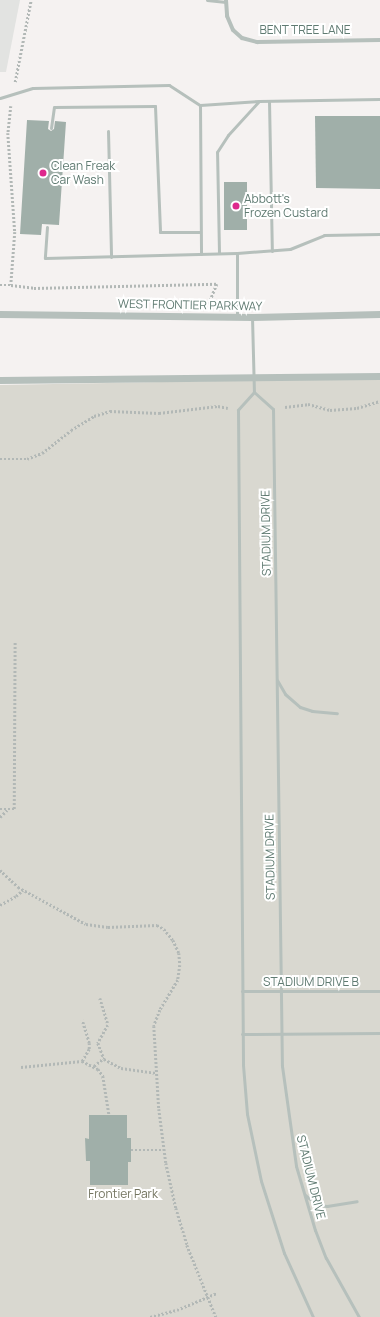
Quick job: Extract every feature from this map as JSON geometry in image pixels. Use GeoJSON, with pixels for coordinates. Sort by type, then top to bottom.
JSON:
{"type":"FeatureCollection","features":[{"type":"Feature","properties":{"kind":"street","name":"BENT TREE LANE"},"geometry":{"type":"LineString","coordinates":[[226,1],[227,16],[233,30],[242,38],[257,42],[380,40]]}},
{"type":"Feature","properties":{"kind":"street","name":"WEST FRONTIER PARKWAY"},"geometry":{"type":"LineString","coordinates":[[0,314],[204,316],[380,314]]}},
{"type":"Feature","properties":{"kind":"street"},"geometry":{"type":"LineString","coordinates":[[0,380],[380,376]]}},
{"type":"Feature","properties":{"kind":"lane"},"geometry":{"type":"LineString","coordinates":[[207,0],[226,1]]}},
{"type":"Feature","properties":{"kind":"lane"},"geometry":{"type":"LineString","coordinates":[[0,98],[34,88],[169,85],[200,105],[258,101],[380,99]]}},
{"type":"Feature","properties":{"kind":"lane"},"geometry":{"type":"LineString","coordinates":[[219,253],[217,152],[228,135],[258,101]]}},
{"type":"Feature","properties":{"kind":"lane"},"geometry":{"type":"LineString","coordinates":[[270,101],[272,251]]}},
{"type":"Feature","properties":{"kind":"lane"},"geometry":{"type":"LineString","coordinates":[[200,105],[201,254]]}},
{"type":"Feature","properties":{"kind":"lane"},"geometry":{"type":"LineString","coordinates":[[51,128],[54,107],[155,106],[160,232],[200,232]]}},
{"type":"Feature","properties":{"kind":"lane"},"geometry":{"type":"LineString","coordinates":[[108,131],[111,257]]}},
{"type":"Feature","properties":{"kind":"lane"},"geometry":{"type":"LineString","coordinates":[[47,227],[45,258],[272,251],[290,249],[324,235],[380,234]]}},
{"type":"Feature","properties":{"kind":"lane"},"geometry":{"type":"LineString","coordinates":[[236,316],[237,253]]}},
{"type":"Feature","properties":{"kind":"lane"},"geometry":{"type":"LineString","coordinates":[[252,316],[254,392],[273,409]]}},
{"type":"Feature","properties":{"kind":"lane"},"geometry":{"type":"LineString","coordinates":[[254,392],[238,410],[242,1034],[247,1114],[261,1181],[284,1253],[313,1317]]}},
{"type":"Feature","properties":{"kind":"lane","name":"STADIUM DRIVE"},"geometry":{"type":"LineString","coordinates":[[273,409],[282,1066],[296,1166],[326,1258],[359,1317]]}},
{"type":"Feature","properties":{"kind":"lane"},"geometry":{"type":"LineString","coordinates":[[277,680],[285,694],[300,707],[312,711],[337,713]]}},
{"type":"Feature","properties":{"kind":"lane","name":"STADIUM DRIVE B"},"geometry":{"type":"LineString","coordinates":[[242,991],[380,991]]}},
{"type":"Feature","properties":{"kind":"lane"},"geometry":{"type":"LineString","coordinates":[[242,1034],[380,1033]]}},
{"type":"Feature","properties":{"kind":"lane"},"geometry":{"type":"LineString","coordinates":[[305,1194],[318,1205],[327,1206],[357,1201]]}},
{"type":"Feature","properties":{"kind":"path"},"geometry":{"type":"LineString","coordinates":[[11,285],[15,232],[8,133],[13,94],[32,0]]}},
{"type":"Feature","properties":{"kind":"path"},"geometry":{"type":"LineString","coordinates":[[0,285],[34,288],[217,284],[204,316]]}},
{"type":"Feature","properties":{"kind":"path"},"geometry":{"type":"LineString","coordinates":[[273,409],[308,404],[330,410],[350,409],[380,401]]}},
{"type":"Feature","properties":{"kind":"path"},"geometry":{"type":"LineString","coordinates":[[0,459],[27,459],[42,453],[71,430],[94,416],[110,412],[159,413],[218,406],[238,410]]}},
{"type":"Feature","properties":{"kind":"path"},"geometry":{"type":"LineString","coordinates":[[0,809],[14,808],[14,641]]}},
{"type":"Feature","properties":{"kind":"path"},"geometry":{"type":"LineString","coordinates":[[0,817],[8,809]]}},
{"type":"Feature","properties":{"kind":"path"},"geometry":{"type":"LineString","coordinates":[[0,870],[23,890],[86,924],[108,927],[157,925],[164,929],[173,940],[179,953],[180,966],[178,980],[160,1010],[154,1026],[156,1073],[165,1150],[176,1208],[187,1245],[206,1298],[216,1317]]}},
{"type":"Feature","properties":{"kind":"path"},"geometry":{"type":"LineString","coordinates":[[0,904],[16,896],[23,890]]}},
{"type":"Feature","properties":{"kind":"path"},"geometry":{"type":"LineString","coordinates":[[100,998],[108,1025],[98,1043],[104,1058],[121,1068],[156,1073]]}},
{"type":"Feature","properties":{"kind":"path"},"geometry":{"type":"LineString","coordinates":[[82,1020],[89,1044],[89,1049],[82,1061]]}},
{"type":"Feature","properties":{"kind":"path"},"geometry":{"type":"LineString","coordinates":[[94,1066],[104,1058]]}},
{"type":"Feature","properties":{"kind":"path"},"geometry":{"type":"LineString","coordinates":[[21,1067],[82,1061],[94,1066],[103,1076],[109,1115]]}},
{"type":"Feature","properties":{"kind":"path"},"geometry":{"type":"LineString","coordinates":[[131,1150],[165,1150]]}},
{"type":"Feature","properties":{"kind":"path"},"geometry":{"type":"LineString","coordinates":[[150,1317],[177,1310],[217,1293]]}},
{"type":"Feature","properties":{"kind":"shaded area"},"geometry":{"type":"Polygon","coordinates":[[[0,0],[20,0],[6,72],[0,72],[0,0]]]}},
{"type":"Feature","properties":{"kind":"green space","name":"Frontier Park"},"geometry":{"type":"Polygon","coordinates":[[[380,378],[380,1317],[0,1317],[0,385],[380,378]]]}},
{"type":"Feature","properties":{"kind":"building"},"geometry":{"type":"Polygon","coordinates":[[[315,116],[380,116],[380,189],[316,188],[315,116]]]}},
{"type":"Feature","properties":{"kind":"building","name":"Clean Freak Car Wash"},"geometry":{"type":"Polygon","coordinates":[[[27,120],[49,121],[48,129],[51,131],[54,129],[55,121],[66,122],[59,225],[42,224],[41,235],[20,234],[27,120]]]}},
{"type":"Feature","properties":{"kind":"building","name":"Abbott's Frozen Custard"},"geometry":{"type":"Polygon","coordinates":[[[224,182],[247,182],[247,230],[224,230],[224,182]]]}},
{"type":"Feature","properties":{"kind":"building"},"geometry":{"type":"Polygon","coordinates":[[[89,1115],[127,1115],[127,1138],[131,1138],[131,1162],[128,1162],[128,1185],[90,1185],[90,1161],[86,1161],[85,1138],[89,1139],[89,1115]]]}},
{"type":"Feature","properties":{"kind":"place","name":"Clean Freak Car Wash"},"geometry":{"type":"Point","coordinates":[43,173]}},
{"type":"Feature","properties":{"kind":"place","name":"Abbott's Frozen Custard"},"geometry":{"type":"Point","coordinates":[236,206]}}]}
